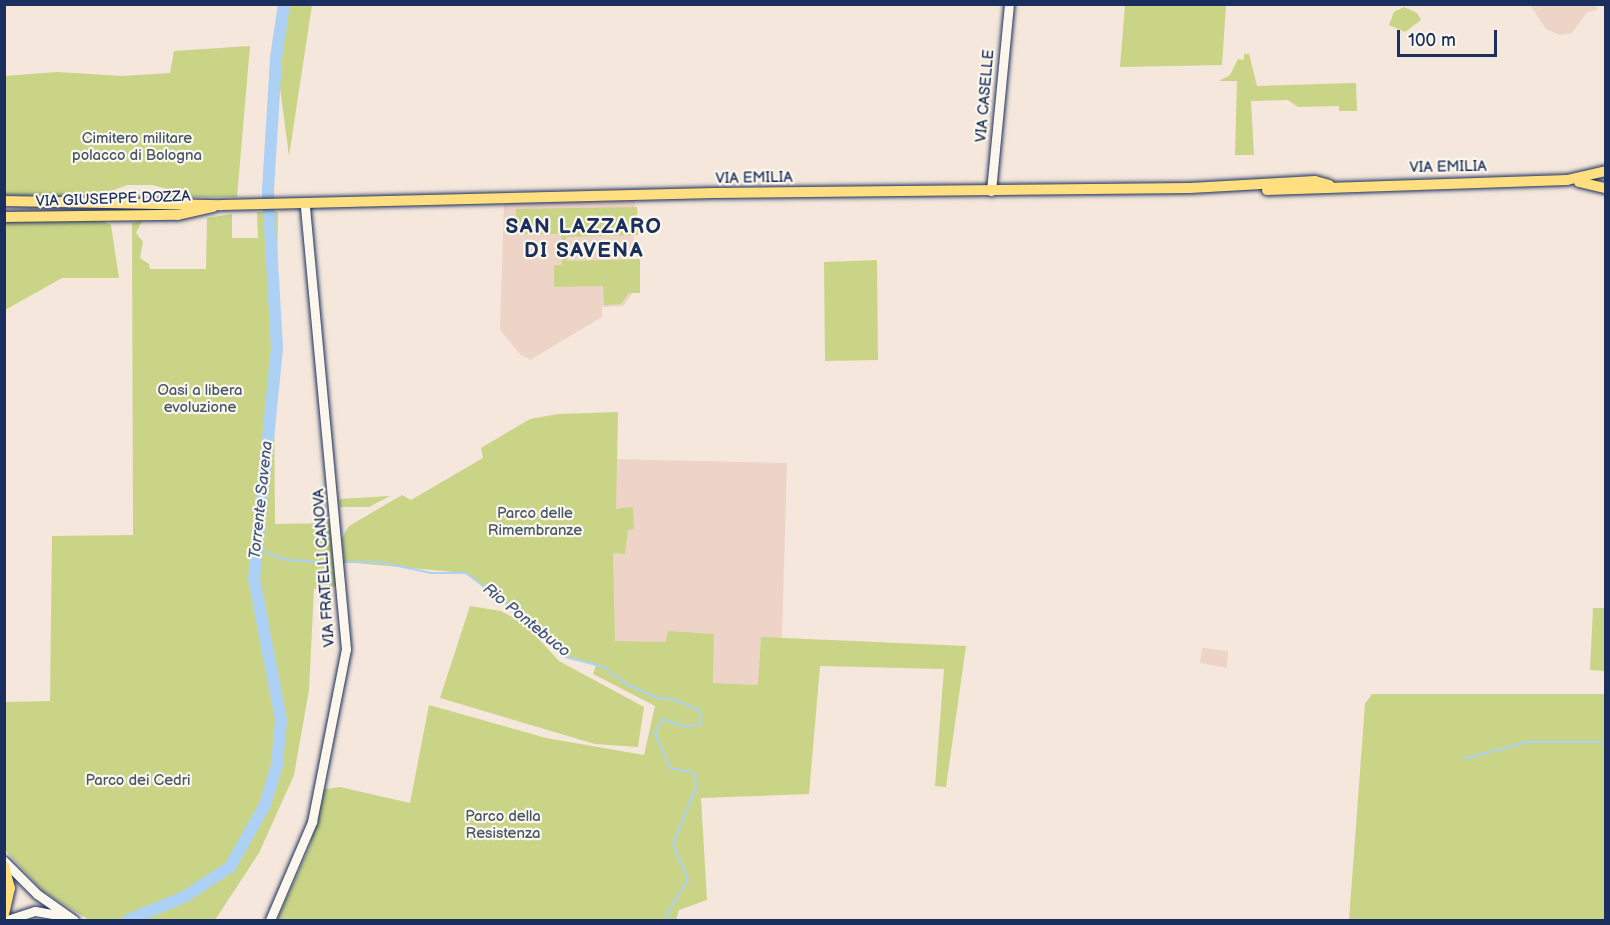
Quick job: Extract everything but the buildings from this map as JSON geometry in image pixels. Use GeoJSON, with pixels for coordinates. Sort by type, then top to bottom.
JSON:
{"type":"FeatureCollection","features":[{"type":"Feature","properties":{"kind":"main road","name":"VIA EMILIA"},"geometry":{"type":"LineString","coordinates":[[268,203],[1240,186],[1315,181],[1329,185],[1567,180],[1605,172]]}},
{"type":"Feature","properties":{"kind":"main road"},"geometry":{"type":"LineString","coordinates":[[1605,172],[1605,187]]}},
{"type":"Feature","properties":{"kind":"main road","name":"VIA EMILIA"},"geometry":{"type":"LineString","coordinates":[[1567,180],[1605,187]]}},
{"type":"Feature","properties":{"kind":"main road","name":"VIA GIUSEPPE DOZZA"},"geometry":{"type":"LineString","coordinates":[[4,201],[222,205],[268,203]]}},
{"type":"Feature","properties":{"kind":"main road","name":"VIA GIUSEPPE DOZZA"},"geometry":{"type":"LineString","coordinates":[[4,217],[178,215],[222,205]]}},
{"type":"Feature","properties":{"kind":"main road"},"geometry":{"type":"LineString","coordinates":[[4,866],[10,888],[4,913]]}},
{"type":"Feature","properties":{"kind":"street","name":"VIA CASELLE"},"geometry":{"type":"LineString","coordinates":[[991,190],[1009,4]]}},
{"type":"Feature","properties":{"kind":"street","name":"VIA FRATELLI CANOVA"},"geometry":{"type":"LineString","coordinates":[[270,921],[312,822],[346,650],[305,203]]}},
{"type":"Feature","properties":{"kind":"street"},"geometry":{"type":"LineString","coordinates":[[4,861],[37,894],[72,919]]}},
{"type":"Feature","properties":{"kind":"street"},"geometry":{"type":"LineString","coordinates":[[7,921],[35,911],[72,919]]}},
{"type":"Feature","properties":{"kind":"shaded area"},"geometry":{"type":"Polygon","coordinates":[[[1530,5],[1596,5],[1597,10],[1587,12],[1572,33],[1560,35],[1546,29],[1530,5]]]}},
{"type":"Feature","properties":{"kind":"shaded area"},"geometry":{"type":"Polygon","coordinates":[[[635,200],[632,294],[623,306],[602,307],[602,317],[530,360],[520,354],[500,330],[504,203],[635,200]]]}},
{"type":"Feature","properties":{"kind":"shaded area"},"geometry":{"type":"Polygon","coordinates":[[[610,459],[787,463],[782,638],[761,638],[759,685],[713,683],[714,635],[668,632],[665,643],[604,643],[610,459]]]}},
{"type":"Feature","properties":{"kind":"shaded area"},"geometry":{"type":"Polygon","coordinates":[[[1202,648],[1228,651],[1227,668],[1200,663],[1202,648]]]}},
{"type":"Feature","properties":{"kind":"green space"},"geometry":{"type":"Polygon","coordinates":[[[284,5],[312,5],[289,156],[276,58],[284,5]]]}},
{"type":"Feature","properties":{"kind":"green space"},"geometry":{"type":"Polygon","coordinates":[[[1125,5],[1226,5],[1222,65],[1120,67],[1125,5]]]}},
{"type":"Feature","properties":{"kind":"green space"},"geometry":{"type":"Polygon","coordinates":[[[1404,7],[1417,13],[1421,20],[1405,32],[1389,25],[1394,12],[1404,7]]]}},
{"type":"Feature","properties":{"kind":"green space","name":"Cimitero militare polacco di Bologna"},"geometry":{"type":"Polygon","coordinates":[[[250,46],[237,197],[167,197],[167,189],[153,185],[127,185],[96,197],[5,195],[5,76],[57,72],[122,76],[170,73],[174,51],[250,46]]]}},
{"type":"Feature","properties":{"kind":"green space"},"geometry":{"type":"Polygon","coordinates":[[[1244,54],[1249,54],[1257,86],[1356,83],[1357,111],[1339,111],[1339,106],[1298,107],[1288,100],[1251,101],[1254,155],[1235,155],[1237,81],[1219,81],[1230,75],[1238,59],[1244,60],[1244,54]]]}},
{"type":"Feature","properties":{"kind":"green space"},"geometry":{"type":"Polygon","coordinates":[[[637,207],[638,235],[566,237],[567,261],[640,259],[640,293],[629,293],[621,304],[604,305],[603,286],[554,287],[554,265],[562,265],[561,234],[517,234],[516,209],[637,207]]]}},
{"type":"Feature","properties":{"kind":"green space","name":"Parco dei Cedri"},"geometry":{"type":"Polygon","coordinates":[[[257,212],[278,212],[276,344],[269,423],[274,376],[275,524],[336,523],[337,586],[314,589],[309,690],[294,775],[259,853],[215,920],[89,920],[43,891],[5,850],[4,702],[50,701],[52,536],[133,535],[132,223],[142,221],[136,233],[143,242],[140,258],[149,264],[150,269],[206,269],[207,218],[232,214],[232,238],[258,238],[257,212]]]}},
{"type":"Feature","properties":{"kind":"green space"},"geometry":{"type":"Polygon","coordinates":[[[103,221],[111,225],[119,278],[62,278],[5,310],[5,222],[103,221]]]}},
{"type":"Feature","properties":{"kind":"green space"},"geometry":{"type":"Polygon","coordinates":[[[877,260],[878,360],[825,361],[824,262],[877,260]]]}},
{"type":"Feature","properties":{"kind":"green space","name":"Parco della Resistenza"},"geometry":{"type":"Polygon","coordinates":[[[618,412],[616,509],[633,507],[634,529],[628,530],[625,554],[613,553],[615,641],[665,642],[668,631],[714,634],[713,683],[758,685],[761,637],[966,646],[946,787],[935,786],[944,669],[820,666],[809,794],[701,798],[707,900],[679,910],[676,920],[277,920],[310,846],[320,790],[340,787],[410,803],[429,705],[546,738],[644,755],[655,706],[593,674],[596,665],[566,657],[537,627],[466,573],[344,562],[342,538],[349,526],[402,495],[411,500],[483,458],[481,448],[530,419],[558,414],[618,412]]]}},
{"type":"Feature","properties":{"kind":"green space"},"geometry":{"type":"Polygon","coordinates":[[[390,496],[369,507],[340,507],[339,499],[390,496]]]}},
{"type":"Feature","properties":{"kind":"green space"},"geometry":{"type":"Polygon","coordinates":[[[470,606],[501,611],[525,624],[559,661],[644,707],[638,747],[595,744],[440,698],[470,606]]]}},
{"type":"Feature","properties":{"kind":"green space"},"geometry":{"type":"Polygon","coordinates":[[[1593,608],[1605,608],[1605,671],[1590,670],[1593,608]]]}},
{"type":"Feature","properties":{"kind":"green space"},"geometry":{"type":"Polygon","coordinates":[[[1372,694],[1605,694],[1605,920],[1349,920],[1365,704],[1372,694]]]}},
{"type":"Feature","properties":{"kind":"waterway","name":"Torrente Savena"},"geometry":{"type":"LineString","coordinates":[[128,920],[184,897],[230,867],[265,805],[277,765],[281,720],[254,579],[277,348],[268,190],[276,58],[284,4]]}},
{"type":"Feature","properties":{"kind":"waterway","name":"Rio Pontebuco"},"geometry":{"type":"LineString","coordinates":[[257,549],[287,560],[332,562]]}},
{"type":"Feature","properties":{"kind":"waterway","name":"Rio Pontebuco"},"geometry":{"type":"LineString","coordinates":[[342,562],[380,562],[431,573],[466,573],[537,627],[566,657],[603,667],[626,684],[658,698],[675,700],[699,710],[701,724],[686,727],[663,719],[655,733],[670,768],[695,773],[696,788],[673,843],[688,880],[667,913],[668,920]]}},
{"type":"Feature","properties":{"kind":"waterway"},"geometry":{"type":"LineString","coordinates":[[1464,759],[1527,742],[1606,742]]}},
{"type":"Feature","properties":{"kind":"district","name":"SAN LAZZARO DI SAVENA"},"geometry":{"type":"Point","coordinates":[584,239]}},
{"type":"Feature","properties":{"kind":"park label","name":"Oasi a libera evoluzione"},"geometry":{"type":"Point","coordinates":[200,398]}},
{"type":"Feature","properties":{"kind":"park label","name":"Parco delle Rimembranze"},"geometry":{"type":"Point","coordinates":[535,522]}}]}
